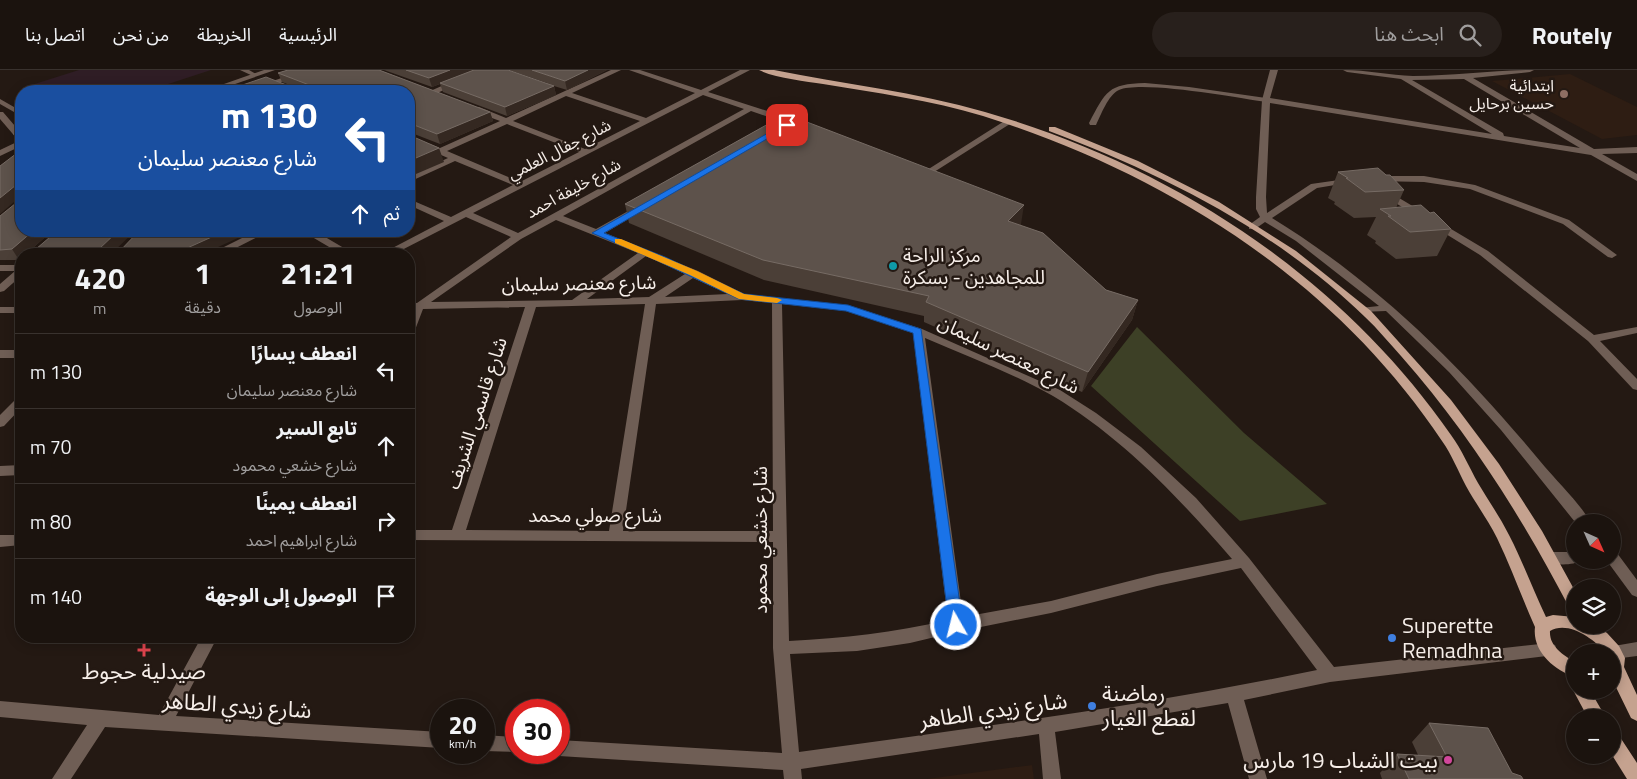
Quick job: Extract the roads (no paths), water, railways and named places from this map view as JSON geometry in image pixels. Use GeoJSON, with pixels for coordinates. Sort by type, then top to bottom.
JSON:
{"type":"FeatureCollection","features":[{"type":"Feature","properties":{"kind":"main road"},"geometry":{"type":"LineString","coordinates":[[763,70],[902,95],[1009,122],[1112,162],[1193,204],[1276,259],[1308,284],[1376,347],[1396,370],[1448,440],[1497,524],[1544,627],[1543,639],[1550,650],[1566,664]]}},
{"type":"Feature","properties":{"kind":"main road"},"geometry":{"type":"LineString","coordinates":[[800,70],[941,96],[1041,125],[1104,149],[1156,172],[1234,215],[1294,255],[1364,310],[1416,365],[1456,415],[1509,491],[1551,558],[1566,587]]}},
{"type":"Feature","properties":{"kind":"main road"},"geometry":{"type":"LineString","coordinates":[[1544,627],[1553,621],[1566,623]]}},
{"type":"Feature","properties":{"kind":"main road"},"geometry":{"type":"LineString","coordinates":[[1594,634],[1607,644]]}},
{"type":"Feature","properties":{"kind":"main road"},"geometry":{"type":"LineString","coordinates":[[1621,679],[1637,713]]}},
{"type":"Feature","properties":{"kind":"main road"},"geometry":{"type":"LineString","coordinates":[[1621,754],[1637,778]]}},
{"type":"Feature","properties":{"kind":"street"},"geometry":{"type":"LineString","coordinates":[[226,85],[271,70]]}},
{"type":"Feature","properties":{"kind":"street"},"geometry":{"type":"LineString","coordinates":[[268,85],[311,70]]}},
{"type":"Feature","properties":{"kind":"street"},"geometry":{"type":"LineString","coordinates":[[442,96],[428,90],[484,70]]}},
{"type":"Feature","properties":{"kind":"street"},"geometry":{"type":"LineString","coordinates":[[441,151],[617,70]]}},
{"type":"Feature","properties":{"kind":"street"},"geometry":{"type":"LineString","coordinates":[[633,70],[789,122],[779,130]]}},
{"type":"Feature","properties":{"kind":"street","name":"شارع جفال العلمي"},"geometry":{"type":"LineString","coordinates":[[397,248],[746,70]]}},
{"type":"Feature","properties":{"kind":"street"},"geometry":{"type":"LineString","coordinates":[[1274,70],[1266,100],[1261,197],[1261,209],[1265,218],[1298,238],[1389,308],[1453,369],[1505,427],[1576,514]]}},
{"type":"Feature","properties":{"kind":"street"},"geometry":{"type":"LineString","coordinates":[[1346,70],[1403,78],[1465,77],[1530,70]]}},
{"type":"Feature","properties":{"kind":"street"},"geometry":{"type":"LineString","coordinates":[[1465,77],[1637,178]]}},
{"type":"Feature","properties":{"kind":"street"},"geometry":{"type":"LineString","coordinates":[[1403,78],[1507,139]]}},
{"type":"Feature","properties":{"kind":"street"},"geometry":{"type":"LineString","coordinates":[[274,83],[280,85]]}},
{"type":"Feature","properties":{"kind":"street"},"geometry":{"type":"LineString","coordinates":[[550,88],[647,121]]}},
{"type":"Feature","properties":{"kind":"street"},"geometry":{"type":"LineString","coordinates":[[1266,100],[1590,152],[1637,150]]}},
{"type":"Feature","properties":{"kind":"street"},"geometry":{"type":"LineString","coordinates":[[0,101],[15,110]]}},
{"type":"Feature","properties":{"kind":"street"},"geometry":{"type":"LineString","coordinates":[[469,107],[586,152]]}},
{"type":"Feature","properties":{"kind":"street","name":"شارع خليفة احمد"},"geometry":{"type":"LineString","coordinates":[[415,305],[518,237],[749,108]]}},
{"type":"Feature","properties":{"kind":"street"},"geometry":{"type":"LineString","coordinates":[[0,114],[15,135]]}},
{"type":"Feature","properties":{"kind":"street"},"geometry":{"type":"LineString","coordinates":[[415,140],[520,186]]}},
{"type":"Feature","properties":{"kind":"street"},"geometry":{"type":"LineString","coordinates":[[1563,148],[1637,143]]}},
{"type":"Feature","properties":{"kind":"street"},"geometry":{"type":"LineString","coordinates":[[0,153],[15,147]]}},
{"type":"Feature","properties":{"kind":"street"},"geometry":{"type":"LineString","coordinates":[[0,159],[15,148]]}},
{"type":"Feature","properties":{"kind":"street"},"geometry":{"type":"LineString","coordinates":[[415,176],[454,158]]}},
{"type":"Feature","properties":{"kind":"street"},"geometry":{"type":"LineString","coordinates":[[1252,227],[1314,186],[1329,182],[1364,180],[1424,180],[1472,187],[1566,222],[1612,255]]}},
{"type":"Feature","properties":{"kind":"street"},"geometry":{"type":"LineString","coordinates":[[1364,180],[1484,253],[1592,339],[1637,386]]}},
{"type":"Feature","properties":{"kind":"street"},"geometry":{"type":"LineString","coordinates":[[597,233],[647,204]]}},
{"type":"Feature","properties":{"kind":"street"},"geometry":{"type":"LineString","coordinates":[[415,205],[450,220]]}},
{"type":"Feature","properties":{"kind":"street"},"geometry":{"type":"LineString","coordinates":[[465,213],[518,237]]}},
{"type":"Feature","properties":{"kind":"street"},"geometry":{"type":"LineString","coordinates":[[554,216],[694,273],[742,297]]}},
{"type":"Feature","properties":{"kind":"street"},"geometry":{"type":"LineString","coordinates":[[228,248],[251,237]]}},
{"type":"Feature","properties":{"kind":"street"},"geometry":{"type":"LineString","coordinates":[[318,237],[338,248]]}},
{"type":"Feature","properties":{"kind":"street"},"geometry":{"type":"LineString","coordinates":[[576,302],[645,252]]}},
{"type":"Feature","properties":{"kind":"street"},"geometry":{"type":"LineString","coordinates":[[0,268],[15,269]]}},
{"type":"Feature","properties":{"kind":"street"},"geometry":{"type":"LineString","coordinates":[[615,535],[651,300],[694,273]]}},
{"type":"Feature","properties":{"kind":"street"},"geometry":{"type":"LineString","coordinates":[[0,289],[15,275]]}},
{"type":"Feature","properties":{"kind":"street","name":"شارع معنصر سليمان"},"geometry":{"type":"LineString","coordinates":[[415,306],[742,297],[848,308],[918,331],[1056,393],[1092,416],[1136,450],[1177,489],[1244,562],[1330,675]]}},
{"type":"Feature","properties":{"kind":"street","name":"شارع خشعي محمود"},"geometry":{"type":"LineString","coordinates":[[777,300],[781,648],[793,779]]}},
{"type":"Feature","properties":{"kind":"street","name":"شارع قاسمي الشريف"},"geometry":{"type":"LineString","coordinates":[[458,534],[530,304]]}},
{"type":"Feature","properties":{"kind":"street"},"geometry":{"type":"LineString","coordinates":[[1364,310],[1389,308]]}},
{"type":"Feature","properties":{"kind":"street"},"geometry":{"type":"LineString","coordinates":[[0,310],[15,310]]}},
{"type":"Feature","properties":{"kind":"street"},"geometry":{"type":"LineString","coordinates":[[1592,339],[1637,330]]}},
{"type":"Feature","properties":{"kind":"street"},"geometry":{"type":"LineString","coordinates":[[918,331],[956,625]]}},
{"type":"Feature","properties":{"kind":"street"},"geometry":{"type":"LineString","coordinates":[[0,354],[15,354]]}},
{"type":"Feature","properties":{"kind":"street"},"geometry":{"type":"LineString","coordinates":[[0,423],[11,411]]}},
{"type":"Feature","properties":{"kind":"street"},"geometry":{"type":"LineString","coordinates":[[0,471],[15,470]]}},
{"type":"Feature","properties":{"kind":"street","name":"شارع صولي محمد"},"geometry":{"type":"LineString","coordinates":[[415,535],[780,537]]}},
{"type":"Feature","properties":{"kind":"street"},"geometry":{"type":"LineString","coordinates":[[0,541],[15,540]]}},
{"type":"Feature","properties":{"kind":"street"},"geometry":{"type":"LineString","coordinates":[[1551,558],[1566,558]]}},
{"type":"Feature","properties":{"kind":"street"},"geometry":{"type":"LineString","coordinates":[[781,648],[857,644],[910,636],[1050,607],[1157,580],[1244,562]]}},
{"type":"Feature","properties":{"kind":"street"},"geometry":{"type":"LineString","coordinates":[[1621,569],[1637,591]]}},
{"type":"Feature","properties":{"kind":"street"},"geometry":{"type":"LineString","coordinates":[[163,723],[206,643]]}},
{"type":"Feature","properties":{"kind":"street"},"geometry":{"type":"LineString","coordinates":[[1621,659],[1637,649]]}},
{"type":"Feature","properties":{"kind":"street","name":"شارع زيدي الطاهر"},"geometry":{"type":"LineString","coordinates":[[570,749],[791,762],[1234,695],[1330,675],[1550,650]]}},
{"type":"Feature","properties":{"kind":"street"},"geometry":{"type":"LineString","coordinates":[[1234,695],[1258,779]]}},
{"type":"Feature","properties":{"kind":"street","name":"شارع زيدي الطاهر"},"geometry":{"type":"LineString","coordinates":[[0,709],[102,719],[430,739]]}},
{"type":"Feature","properties":{"kind":"street"},"geometry":{"type":"LineString","coordinates":[[61,779],[102,719]]}},
{"type":"Feature","properties":{"kind":"street"},"geometry":{"type":"LineString","coordinates":[[1046,724],[1052,779]]}},
{"type":"Feature","properties":{"kind":"lane"},"geometry":{"type":"LineString","coordinates":[[243,70],[255,75]]}},
{"type":"Feature","properties":{"kind":"lane"},"geometry":{"type":"LineString","coordinates":[[1093,123],[1113,91],[1126,86],[1149,86],[1266,100]]}},
{"type":"Feature","properties":{"kind":"lane"},"geometry":{"type":"LineString","coordinates":[[918,178],[1009,122]]}},
{"type":"Feature","properties":{"kind":"place","name":"ابتدائية حسين برحايل"},"geometry":{"type":"Point","coordinates":[1564,94]}},
{"type":"Feature","properties":{"kind":"place","name":"مركز الراحة للمجاهدين - بسكرة"},"geometry":{"type":"Point","coordinates":[893,266]}},
{"type":"Feature","properties":{"kind":"place","name":"Superette Remadhna"},"geometry":{"type":"Point","coordinates":[1392,638]}},
{"type":"Feature","properties":{"kind":"place","name":"صيدلية حجوط"},"geometry":{"type":"Point","coordinates":[144,650]}},
{"type":"Feature","properties":{"kind":"place","name":"رماضنة لقطع الغيار"},"geometry":{"type":"Point","coordinates":[1092,706]}},
{"type":"Feature","properties":{"kind":"place","name":"بيت الشباب 19 مارس"},"geometry":{"type":"Point","coordinates":[1448,760]}}]}
